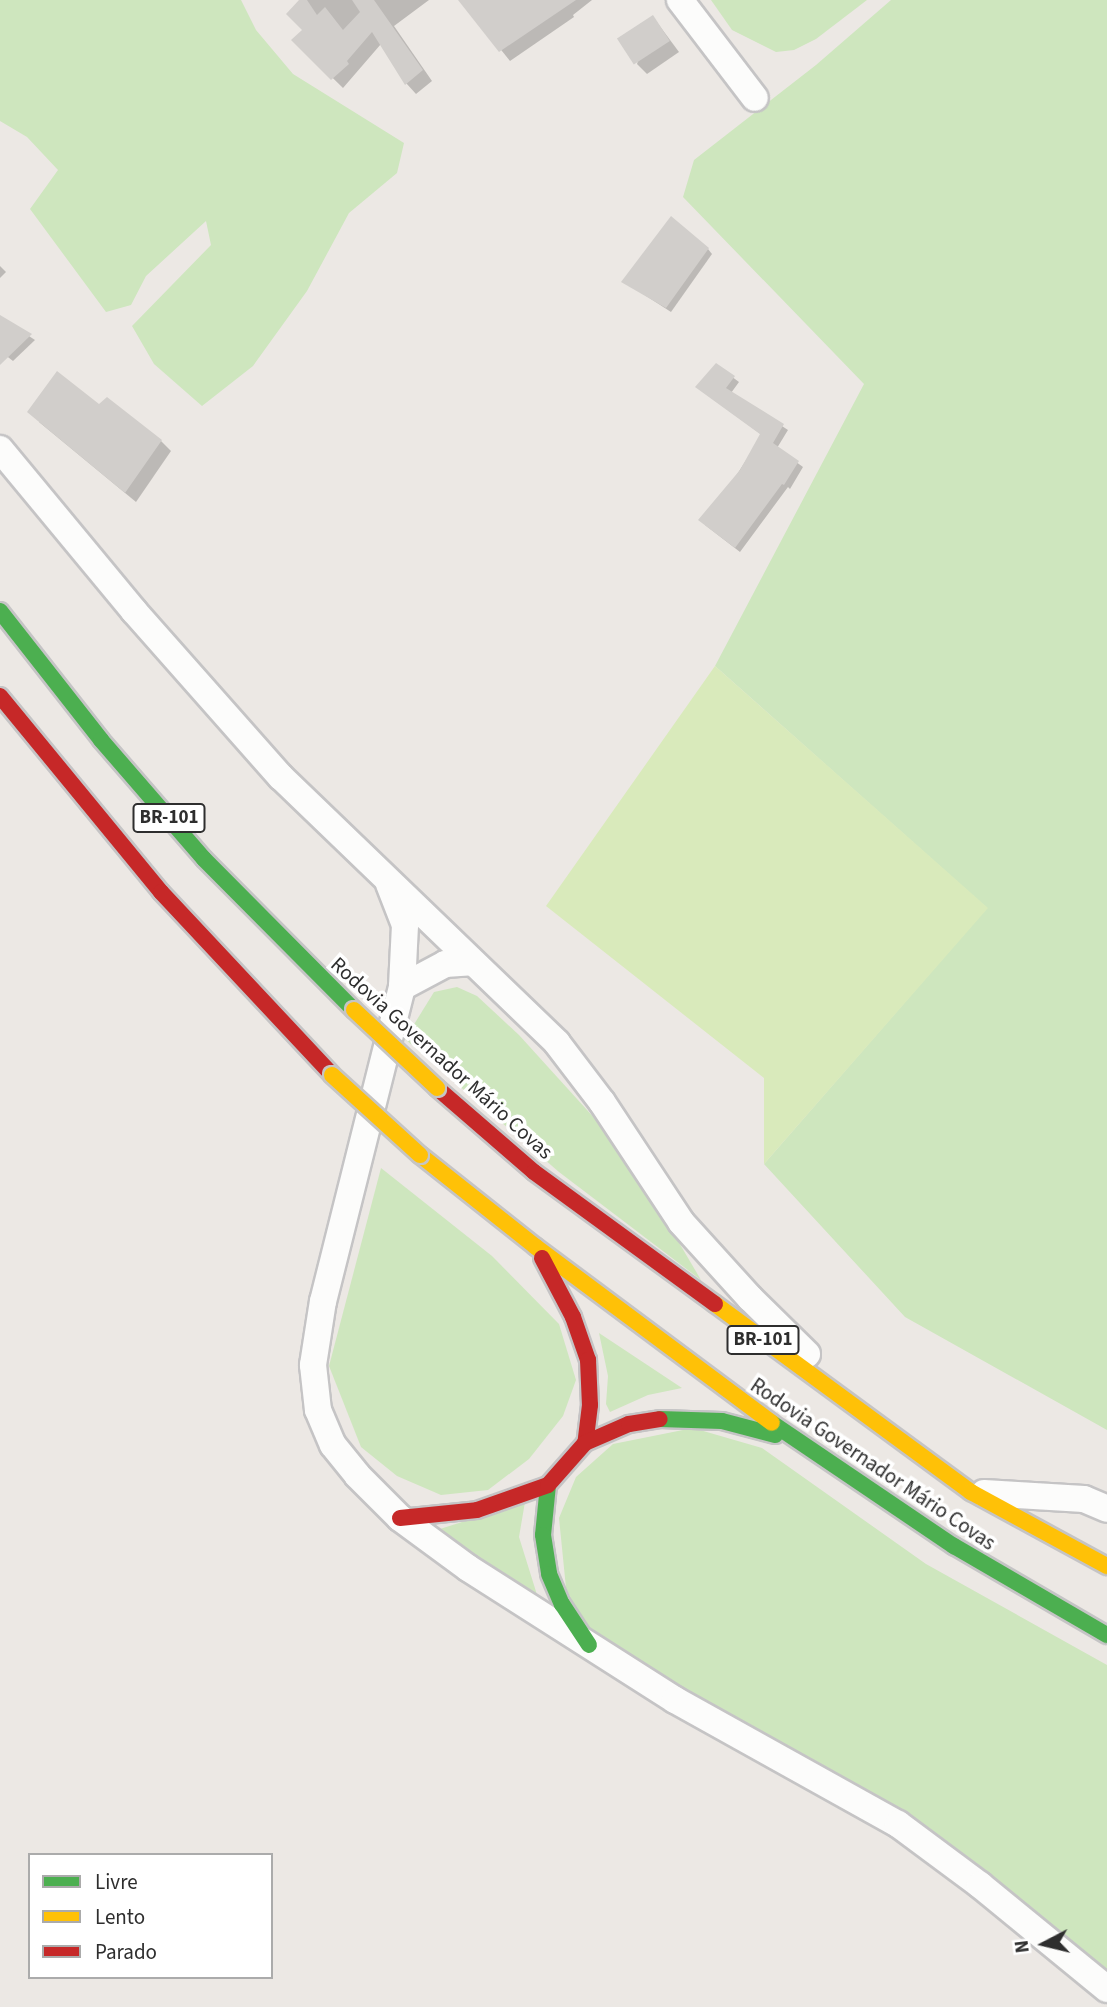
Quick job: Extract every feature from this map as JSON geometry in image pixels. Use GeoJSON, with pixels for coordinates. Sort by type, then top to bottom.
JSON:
{"type":"FeatureCollection","features":[{"type":"Feature","properties":{"kind":"highway","name":"Rodovia Governador Mário Covas"},"geometry":{"type":"LineString","coordinates":[[0,611],[102,740],[204,859],[354,1010],[437,1088],[544,1180],[971,1492],[1107,1566]]}},
{"type":"Feature","properties":{"kind":"highway","name":"Rodovia Governador Mário Covas"},"geometry":{"type":"LineString","coordinates":[[0,696],[161,891],[332,1075],[420,1155],[536,1247],[794,1440],[954,1546],[1107,1635]]}},
{"type":"Feature","properties":{"kind":"highway"},"geometry":{"type":"LineString","coordinates":[[536,1247],[573,1317],[588,1360],[590,1405],[584,1443]]}},
{"type":"Feature","properties":{"kind":"highway"},"geometry":{"type":"LineString","coordinates":[[400,1518],[477,1510],[548,1485],[584,1443],[629,1424],[672,1418],[722,1421],[794,1440]]}},
{"type":"Feature","properties":{"kind":"highway"},"geometry":{"type":"LineString","coordinates":[[548,1485],[543,1535],[549,1574],[562,1604],[589,1645]]}},
{"type":"Feature","properties":{"kind":"street"},"geometry":{"type":"LineString","coordinates":[[680,0],[755,98]]}},
{"type":"Feature","properties":{"kind":"street"},"geometry":{"type":"LineString","coordinates":[[0,449],[134,611],[281,777],[557,1043],[602,1102],[681,1222],[750,1298],[874,1421]]}},
{"type":"Feature","properties":{"kind":"street"},"geometry":{"type":"LineString","coordinates":[[389,884],[405,925],[402,986],[323,1301],[313,1365],[318,1410],[333,1445],[357,1475],[400,1518],[468,1568],[696,1712],[898,1824],[980,1885],[1107,1989]]}},
{"type":"Feature","properties":{"kind":"street"},"geometry":{"type":"LineString","coordinates":[[402,986],[445,964],[471,962]]}},
{"type":"Feature","properties":{"kind":"street"},"geometry":{"type":"LineString","coordinates":[[971,1492],[1084,1499],[1107,1509]]}},
{"type":"Feature","properties":{"kind":"green space"},"geometry":{"type":"Polygon","coordinates":[[[0,0],[241,0],[256,30],[293,74],[404,143],[397,173],[349,213],[307,291],[253,366],[202,406],[154,364],[132,326],[211,245],[206,221],[146,276],[131,305],[106,312],[30,209],[58,170],[27,137],[0,121],[0,0]]]}},
{"type":"Feature","properties":{"kind":"green space"},"geometry":{"type":"Polygon","coordinates":[[[711,0],[867,0],[816,39],[794,50],[776,52],[732,30],[711,0]]]}},
{"type":"Feature","properties":{"kind":"green space"},"geometry":{"type":"Polygon","coordinates":[[[891,0],[1107,0],[1107,1430],[905,1317],[764,1164],[987,908],[715,666],[864,384],[683,197],[694,160],[816,65],[891,0]]]}},
{"type":"Feature","properties":{"kind":"green space"},"geometry":{"type":"Polygon","coordinates":[[[715,666],[988,908],[764,1164],[764,1078],[546,906],[715,666]]]}},
{"type":"Feature","properties":{"kind":"green space"},"geometry":{"type":"Polygon","coordinates":[[[457,987],[477,996],[519,1035],[597,1121],[658,1207],[701,1280],[559,1172],[405,1039],[434,992],[457,987]]]}},
{"type":"Feature","properties":{"kind":"green space"},"geometry":{"type":"Polygon","coordinates":[[[381,1168],[492,1256],[559,1324],[576,1380],[563,1416],[529,1459],[488,1490],[441,1495],[397,1476],[361,1447],[329,1366],[381,1168]]]}},
{"type":"Feature","properties":{"kind":"green space"},"geometry":{"type":"Polygon","coordinates":[[[599,1333],[682,1388],[648,1395],[610,1412],[606,1404],[608,1376],[599,1333]]]}},
{"type":"Feature","properties":{"kind":"green space"},"geometry":{"type":"Polygon","coordinates":[[[693,1428],[762,1448],[926,1564],[1107,1665],[1107,1995],[959,1856],[587,1632],[566,1588],[559,1518],[576,1477],[613,1444],[693,1428]]]}},
{"type":"Feature","properties":{"kind":"green space"},"geometry":{"type":"Polygon","coordinates":[[[525,1502],[519,1537],[543,1614],[440,1529],[525,1502]]]}},
{"type":"Feature","properties":{"kind":"building"},"geometry":{"type":"Polygon","coordinates":[[[299,0],[307,0],[317,15],[325,7],[343,30],[360,12],[352,0],[374,0],[423,70],[405,85],[372,32],[347,61],[349,64],[331,80],[291,40],[302,30],[286,14],[299,0]]]}},
{"type":"Feature","properties":{"kind":"building"},"geometry":{"type":"Polygon","coordinates":[[[458,0],[576,0],[499,52],[458,0]]]}},
{"type":"Feature","properties":{"kind":"building"},"geometry":{"type":"Polygon","coordinates":[[[653,15],[670,41],[634,64],[617,38],[653,15]]]}},
{"type":"Feature","properties":{"kind":"building"},"geometry":{"type":"Polygon","coordinates":[[[671,216],[709,248],[666,308],[621,282],[671,216]]]}},
{"type":"Feature","properties":{"kind":"building"},"geometry":{"type":"Polygon","coordinates":[[[0,315],[32,334],[0,365],[0,315]]]}},
{"type":"Feature","properties":{"kind":"building"},"geometry":{"type":"Polygon","coordinates":[[[716,363],[735,376],[726,388],[784,424],[773,443],[799,461],[784,485],[782,484],[735,548],[698,520],[740,470],[760,434],[695,387],[716,363]]]}},
{"type":"Feature","properties":{"kind":"building"},"geometry":{"type":"Polygon","coordinates":[[[57,371],[99,404],[107,397],[162,440],[125,493],[27,412],[57,371]]]}},
{"type":"Feature","properties":{"kind":"traffic: fast"},"geometry":{"type":"LineString","coordinates":[[0,611],[101,740],[204,859],[354,1010]]}},
{"type":"Feature","properties":{"kind":"traffic: fast"},"geometry":{"type":"LineString","coordinates":[[660,1419],[722,1421],[775,1435]]}},
{"type":"Feature","properties":{"kind":"traffic: fast"},"geometry":{"type":"LineString","coordinates":[[772,1423],[954,1546],[1107,1635]]}},
{"type":"Feature","properties":{"kind":"traffic: fast"},"geometry":{"type":"LineString","coordinates":[[548,1485],[543,1535],[549,1574],[562,1604],[589,1645]]}},
{"type":"Feature","properties":{"kind":"traffic: slow"},"geometry":{"type":"LineString","coordinates":[[354,1010],[437,1088]]}},
{"type":"Feature","properties":{"kind":"traffic: slow"},"geometry":{"type":"LineString","coordinates":[[332,1075],[420,1155]]}},
{"type":"Feature","properties":{"kind":"traffic: slow"},"geometry":{"type":"LineString","coordinates":[[420,1155],[536,1247],[772,1423]]}},
{"type":"Feature","properties":{"kind":"traffic: slow"},"geometry":{"type":"LineString","coordinates":[[715,1304],[971,1492],[1107,1566]]}},
{"type":"Feature","properties":{"kind":"traffic: jam"},"geometry":{"type":"LineString","coordinates":[[0,696],[161,892],[332,1075]]}},
{"type":"Feature","properties":{"kind":"traffic: jam"},"geometry":{"type":"LineString","coordinates":[[437,1088],[534,1172],[715,1304]]}},
{"type":"Feature","properties":{"kind":"traffic: jam"},"geometry":{"type":"LineString","coordinates":[[542,1258],[573,1317],[588,1360],[590,1405],[585,1443]]}},
{"type":"Feature","properties":{"kind":"traffic: jam"},"geometry":{"type":"LineString","coordinates":[[400,1518],[477,1510],[548,1485],[585,1443],[629,1424],[660,1419]]}}]}
